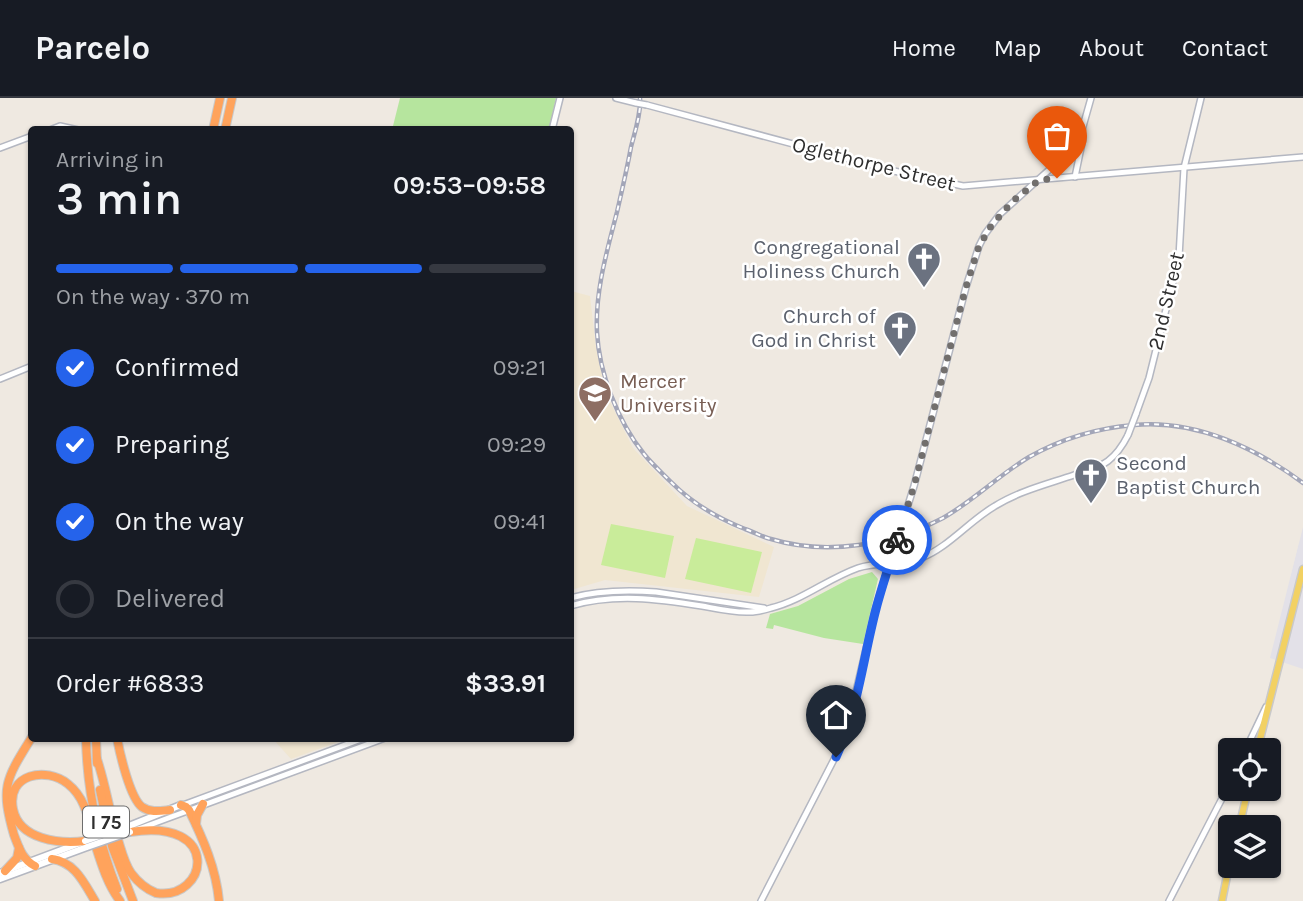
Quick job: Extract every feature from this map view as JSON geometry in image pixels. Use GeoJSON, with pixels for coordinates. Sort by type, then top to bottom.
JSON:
{"type":"FeatureCollection","features":[{"type":"Feature","properties":{"kind":"highway"},"geometry":{"type":"LineString","coordinates":[[214,126],[220,98]]}},
{"type":"Feature","properties":{"kind":"highway"},"geometry":{"type":"LineString","coordinates":[[226,126],[232,98]]}},
{"type":"Feature","properties":{"kind":"highway"},"geometry":{"type":"LineString","coordinates":[[29,742],[12,769],[3,791],[7,818],[23,857],[32,864]]}},
{"type":"Feature","properties":{"kind":"highway","name":"I 75"},"geometry":{"type":"LineString","coordinates":[[86,742],[95,818],[121,901]]}},
{"type":"Feature","properties":{"kind":"highway","name":"I 75"},"geometry":{"type":"LineString","coordinates":[[96,742],[101,793],[110,836],[133,901]]}},
{"type":"Feature","properties":{"kind":"highway"},"geometry":{"type":"LineString","coordinates":[[118,742],[125,770],[139,804],[151,811],[170,810]]}},
{"type":"Feature","properties":{"kind":"highway"},"geometry":{"type":"LineString","coordinates":[[97,759],[116,833],[125,863],[131,873],[145,887],[163,895],[179,894],[191,886],[198,873],[198,866],[195,853],[186,842],[159,831],[129,829]]}},
{"type":"Feature","properties":{"kind":"highway"},"geometry":{"type":"LineString","coordinates":[[86,844],[51,841],[33,834],[16,818],[12,804],[15,790],[35,774],[49,774],[64,781],[77,793],[86,810],[106,875],[121,901]]}},
{"type":"Feature","properties":{"kind":"highway"},"geometry":{"type":"LineString","coordinates":[[196,824],[203,804]]}},
{"type":"Feature","properties":{"kind":"highway"},"geometry":{"type":"LineString","coordinates":[[185,808],[196,824],[212,863],[219,901]]}},
{"type":"Feature","properties":{"kind":"highway"},"geometry":{"type":"LineString","coordinates":[[3,872],[17,859],[19,848]]}},
{"type":"Feature","properties":{"kind":"highway"},"geometry":{"type":"LineString","coordinates":[[52,859],[73,868],[95,901]]}},
{"type":"Feature","properties":{"kind":"main road"},"geometry":{"type":"LineString","coordinates":[[1261,736],[1303,569]]}},
{"type":"Feature","properties":{"kind":"main road"},"geometry":{"type":"LineString","coordinates":[[0,879],[32,864],[129,829],[170,810],[185,808]]}},
{"type":"Feature","properties":{"kind":"main road"},"geometry":{"type":"LineString","coordinates":[[3,872],[52,859],[86,844]]}},
{"type":"Feature","properties":{"kind":"main road"},"geometry":{"type":"LineString","coordinates":[[1222,901],[1227,878]]}},
{"type":"Feature","properties":{"kind":"street"},"geometry":{"type":"LineString","coordinates":[[553,126],[560,98]]}},
{"type":"Feature","properties":{"kind":"street","name":"Oglethorpe Street"},"geometry":{"type":"LineString","coordinates":[[617,98],[962,186],[1303,157]]}},
{"type":"Feature","properties":{"kind":"street"},"geometry":{"type":"LineString","coordinates":[[761,901],[845,738],[876,607],[914,486],[979,246],[1000,214],[1060,160],[1082,131],[1091,98]]}},
{"type":"Feature","properties":{"kind":"street","name":"2nd Street"},"geometry":{"type":"LineString","coordinates":[[890,563],[923,557],[1000,502],[1096,468],[1114,455],[1128,435],[1149,378],[1179,257],[1184,167],[1201,98]]}},
{"type":"Feature","properties":{"kind":"street"},"geometry":{"type":"LineString","coordinates":[[1075,177],[1082,131]]}},
{"type":"Feature","properties":{"kind":"street"},"geometry":{"type":"LineString","coordinates":[[0,148],[28,138]]}},
{"type":"Feature","properties":{"kind":"street"},"geometry":{"type":"LineString","coordinates":[[1016,182],[1021,186],[1021,195]]}},
{"type":"Feature","properties":{"kind":"street"},"geometry":{"type":"LineString","coordinates":[[0,379],[28,368]]}},
{"type":"Feature","properties":{"kind":"street"},"geometry":{"type":"LineString","coordinates":[[574,605],[610,598],[635,598],[751,613],[794,601],[846,573],[875,564],[890,563]]}},
{"type":"Feature","properties":{"kind":"street"},"geometry":{"type":"LineString","coordinates":[[574,597],[609,591],[639,590],[767,609]]}},
{"type":"Feature","properties":{"kind":"street"},"geometry":{"type":"LineString","coordinates":[[1251,738],[1269,701]]}},
{"type":"Feature","properties":{"kind":"street"},"geometry":{"type":"LineString","coordinates":[[1256,738],[1261,736]]}},
{"type":"Feature","properties":{"kind":"street"},"geometry":{"type":"LineString","coordinates":[[129,829],[354,742]]}},
{"type":"Feature","properties":{"kind":"street"},"geometry":{"type":"LineString","coordinates":[[185,808],[203,804],[374,742]]}},
{"type":"Feature","properties":{"kind":"street"},"geometry":{"type":"LineString","coordinates":[[1169,901],[1221,801]]}},
{"type":"Feature","properties":{"kind":"shaded area","name":"Mercer University"},"geometry":{"type":"Polygon","coordinates":[[[574,292],[590,296],[596,348],[608,398],[633,448],[687,506],[774,547],[759,597],[605,580],[574,589],[574,292]]]}},
{"type":"Feature","properties":{"kind":"shaded area"},"geometry":{"type":"Polygon","coordinates":[[[1303,527],[1303,669],[1270,658],[1303,527]]]}},
{"type":"Feature","properties":{"kind":"shaded area"},"geometry":{"type":"Polygon","coordinates":[[[276,742],[338,742],[291,759],[276,742]]]}},
{"type":"Feature","properties":{"kind":"green space"},"geometry":{"type":"Polygon","coordinates":[[[400,98],[556,98],[550,126],[393,126],[400,98]]]}},
{"type":"Feature","properties":{"kind":"green space"},"geometry":{"type":"Polygon","coordinates":[[[611,524],[674,536],[665,578],[601,565],[611,524]]]}},
{"type":"Feature","properties":{"kind":"green space"},"geometry":{"type":"Polygon","coordinates":[[[696,538],[762,552],[751,593],[685,579],[696,538]]]}},
{"type":"Feature","properties":{"kind":"green space"},"geometry":{"type":"Polygon","coordinates":[[[872,572],[878,579],[863,644],[824,638],[774,625],[773,629],[766,628],[770,614],[798,606],[849,579],[872,572]]]}},
{"type":"Feature","properties":{"kind":"railway"},"geometry":{"type":"LineString","coordinates":[[640,98],[640,110],[600,286],[597,317],[599,348],[606,380],[618,412],[635,441],[650,461],[679,490],[715,515],[764,537],[792,544],[836,547],[880,541],[943,518],[1018,464],[1054,445],[1093,432],[1134,425],[1157,424],[1202,431],[1265,458],[1303,483]]}},
{"type":"Feature","properties":{"kind":"way so far"},"geometry":{"type":"LineString","coordinates":[[897,540],[979,246],[1000,214],[1013,201],[1039,180],[1057,178]]}},
{"type":"Feature","properties":{"kind":"place","name":"Congregational Holiness Church"},"geometry":{"type":"Point","coordinates":[924,289]}},
{"type":"Feature","properties":{"kind":"place","name":"Church of God in Christ"},"geometry":{"type":"Point","coordinates":[900,358]}},
{"type":"Feature","properties":{"kind":"place","name":"Mercer University"},"geometry":{"type":"Point","coordinates":[595,423]}},
{"type":"Feature","properties":{"kind":"place","name":"Second Baptist Church"},"geometry":{"type":"Point","coordinates":[1091,505]}},
{"type":"Feature","properties":{"kind":"route"},"geometry":{"type":"LineString","coordinates":[[836,757],[845,738],[876,607],[897,540]]}}]}
